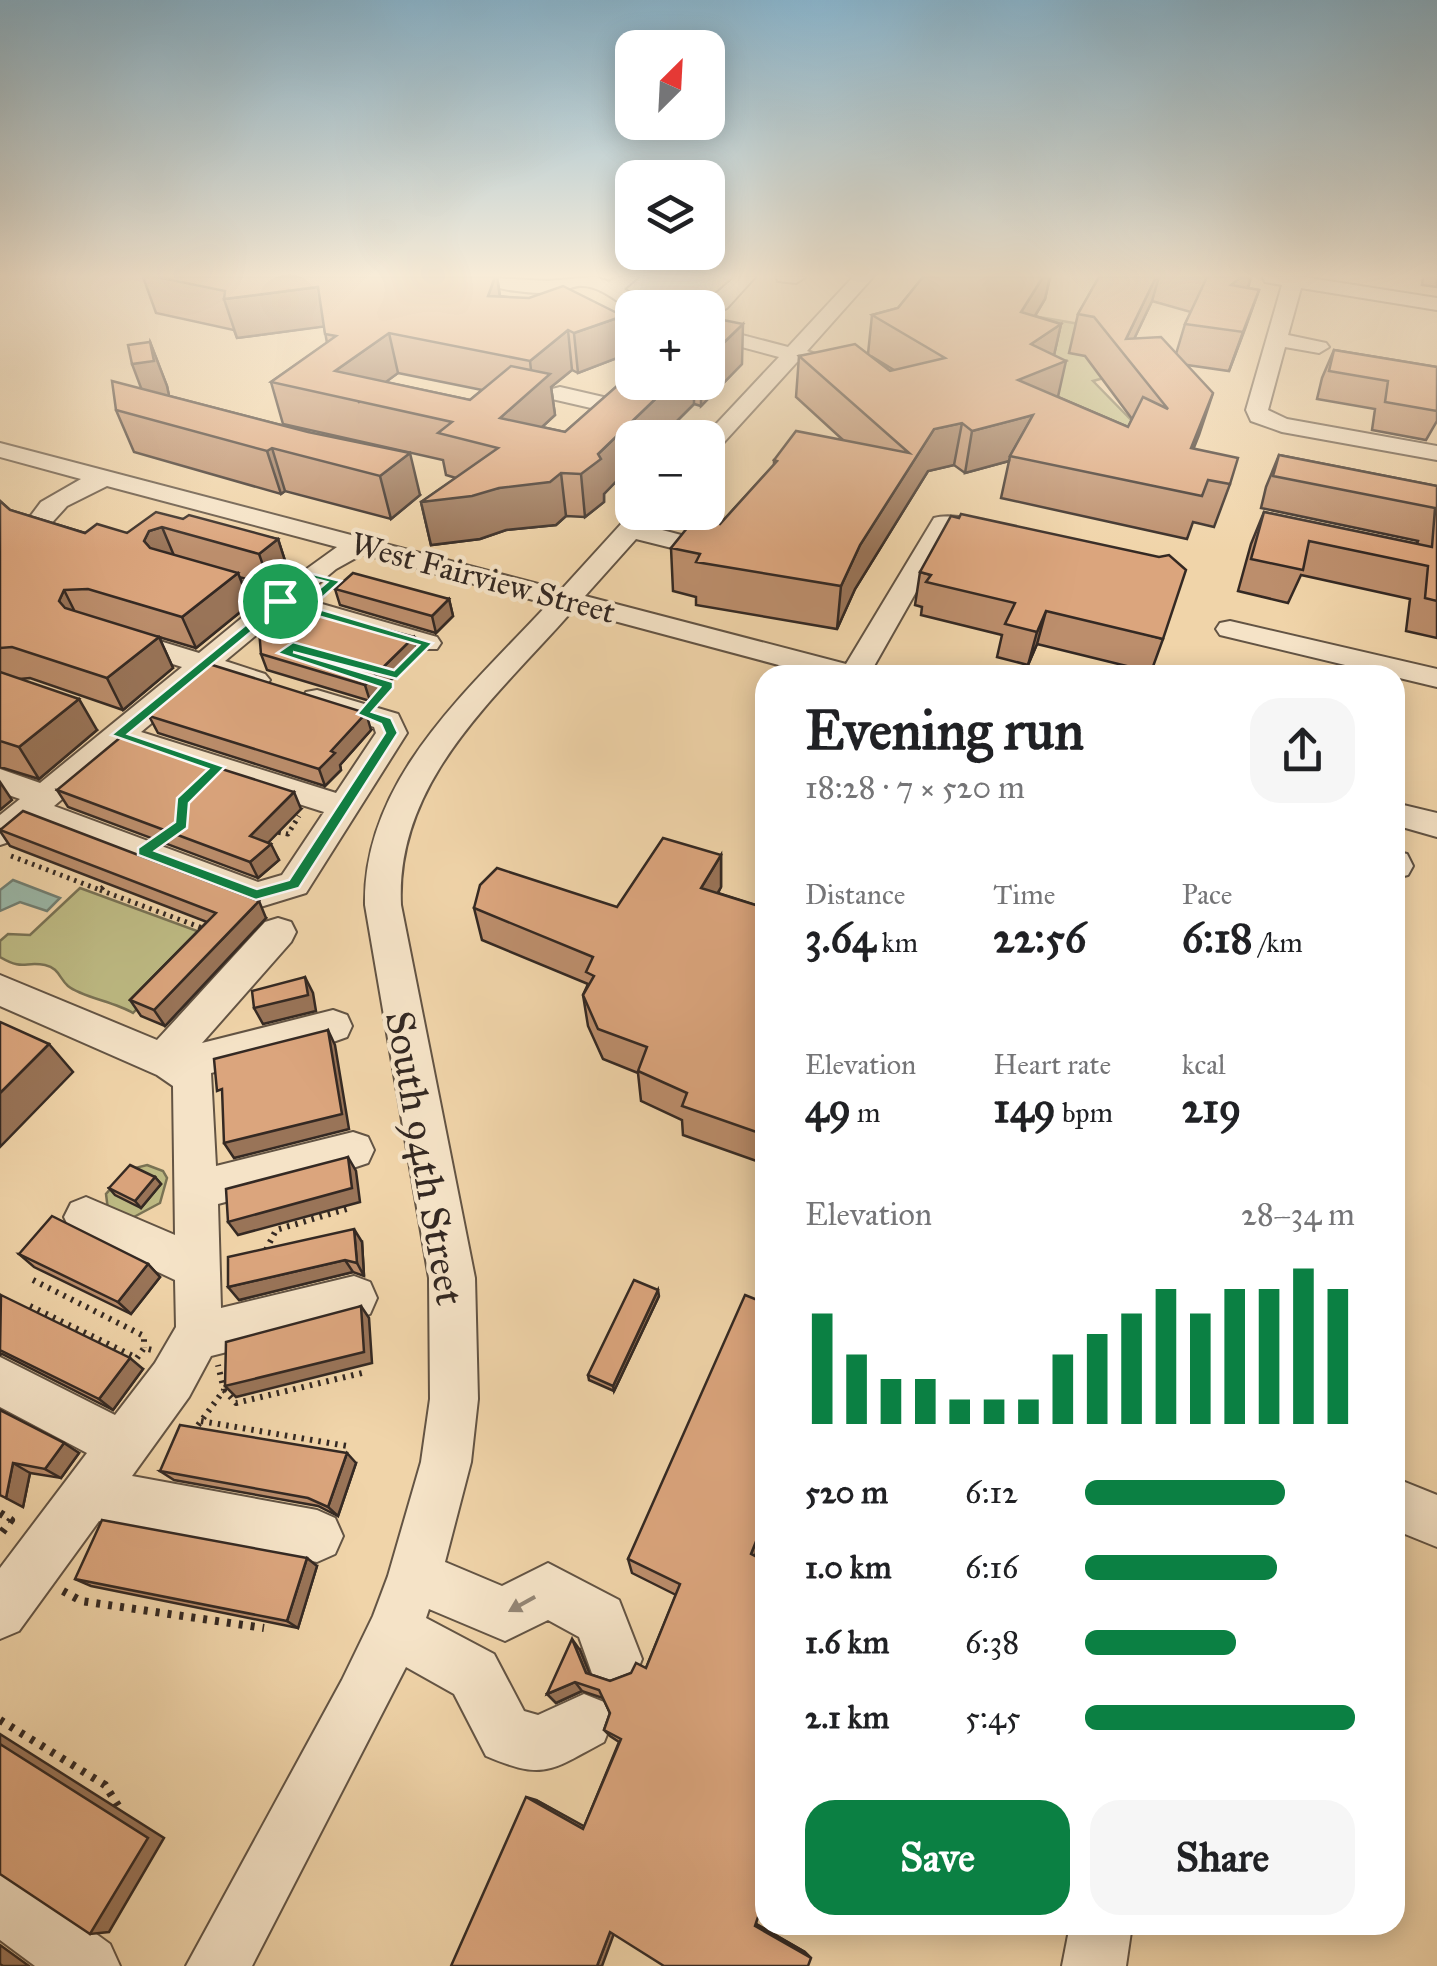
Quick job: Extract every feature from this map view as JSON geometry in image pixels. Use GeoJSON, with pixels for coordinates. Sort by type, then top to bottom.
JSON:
{"type":"FeatureCollection","features":[{"type":"Feature","properties":{"kind":"street"},"geometry":{"type":"LineString","coordinates":[[725,427],[778,369]]}},
{"type":"Feature","properties":{"kind":"street"},"geometry":{"type":"LineString","coordinates":[[1269,369],[1257,410],[1259,416],[1282,425],[1437,454]]}},
{"type":"Feature","properties":{"kind":"street"},"geometry":{"type":"LineString","coordinates":[[560,394],[604,404]]}},
{"type":"Feature","properties":{"kind":"street","name":"West Fairview Street"},"geometry":{"type":"LineString","coordinates":[[0,450],[815,665]]}},
{"type":"Feature","properties":{"kind":"street"},"geometry":{"type":"LineString","coordinates":[[858,665],[943,523],[1015,540]]}},
{"type":"Feature","properties":{"kind":"street","name":"South 94th Street"},"geometry":{"type":"LineString","coordinates":[[218,1966],[362,1700],[394,1631],[415,1576],[446,1462],[454,1399],[452,1278],[387,941],[382,873],[386,846],[402,802],[434,748],[630,530]]}},
{"type":"Feature","properties":{"kind":"street"},"geometry":{"type":"LineString","coordinates":[[655,530],[676,541]]}},
{"type":"Feature","properties":{"kind":"street"},"geometry":{"type":"LineString","coordinates":[[0,833],[203,664],[324,578],[352,567],[360,545]]}},
{"type":"Feature","properties":{"kind":"street"},"geometry":{"type":"LineString","coordinates":[[174,570],[427,643]]}},
{"type":"Feature","properties":{"kind":"street"},"geometry":{"type":"LineString","coordinates":[[1230,629],[1382,665]]}},
{"type":"Feature","properties":{"kind":"street"},"geometry":{"type":"LineString","coordinates":[[0,780],[37,806],[143,852],[256,894],[294,884],[329,802],[392,733],[387,721],[93,630]]}},
{"type":"Feature","properties":{"kind":"street"},"geometry":{"type":"LineString","coordinates":[[1405,670],[1437,678]]}},
{"type":"Feature","properties":{"kind":"street"},"geometry":{"type":"LineString","coordinates":[[91,714],[122,731],[329,802]]}},
{"type":"Feature","properties":{"kind":"street"},"geometry":{"type":"LineString","coordinates":[[1405,817],[1437,825]]}},
{"type":"Feature","properties":{"kind":"street"},"geometry":{"type":"LineString","coordinates":[[169,1063],[278,932]]}},
{"type":"Feature","properties":{"kind":"street"},"geometry":{"type":"LineString","coordinates":[[0,990],[169,1063],[193,1078],[198,1268],[187,1344],[123,1446],[0,1612]]}},
{"type":"Feature","properties":{"kind":"street"},"geometry":{"type":"LineString","coordinates":[[169,1063],[333,1026]]}},
{"type":"Feature","properties":{"kind":"street"},"geometry":{"type":"LineString","coordinates":[[196,1190],[353,1150]]}},
{"type":"Feature","properties":{"kind":"street"},"geometry":{"type":"LineString","coordinates":[[86,1216],[198,1268]]}},
{"type":"Feature","properties":{"kind":"street"},"geometry":{"type":"LineString","coordinates":[[187,1344],[354,1298]]}},
{"type":"Feature","properties":{"kind":"street"},"geometry":{"type":"LineString","coordinates":[[0,1381],[123,1446]]}},
{"type":"Feature","properties":{"kind":"street"},"geometry":{"type":"LineString","coordinates":[[88,1493],[317,1536]]}},
{"type":"Feature","properties":{"kind":"street"},"geometry":{"type":"LineString","coordinates":[[1405,1508],[1437,1521]]}},
{"type":"Feature","properties":{"kind":"street"},"geometry":{"type":"LineString","coordinates":[[415,1576],[505,1614],[548,1590],[600,1619],[614,1660]]}},
{"type":"Feature","properties":{"kind":"street"},"geometry":{"type":"LineString","coordinates":[[394,1631],[474,1674],[506,1736],[541,1744],[584,1722]]}},
{"type":"Feature","properties":{"kind":"street"},"geometry":{"type":"LineString","coordinates":[[0,1902],[88,1966]]}},
{"type":"Feature","properties":{"kind":"street"},"geometry":{"type":"LineString","coordinates":[[1094,1966],[1099,1935]]}},
{"type":"Feature","properties":{"kind":"path"},"geometry":{"type":"LineString","coordinates":[[380,670],[397,675],[427,643]]}},
{"type":"Feature","properties":{"kind":"path"},"geometry":{"type":"LineString","coordinates":[[258,826],[288,834],[329,802]]}},
{"type":"Feature","properties":{"kind":"path"},"geometry":{"type":"LineString","coordinates":[[37,806],[9,838],[7,854],[212,932],[250,892]]}},
{"type":"Feature","properties":{"kind":"path"},"geometry":{"type":"LineString","coordinates":[[100,890],[143,852]]}},
{"type":"Feature","properties":{"kind":"path"},"geometry":{"type":"LineString","coordinates":[[266,1250],[276,1230],[350,1208]]}},
{"type":"Feature","properties":{"kind":"path"},"geometry":{"type":"LineString","coordinates":[[249,1254],[284,1247]]}},
{"type":"Feature","properties":{"kind":"path"},"geometry":{"type":"LineString","coordinates":[[33,1280],[144,1336],[216,1354],[224,1390],[236,1404],[362,1373]]}},
{"type":"Feature","properties":{"kind":"path"},"geometry":{"type":"LineString","coordinates":[[30,1306],[137,1358],[187,1344]]}},
{"type":"Feature","properties":{"kind":"path"},"geometry":{"type":"LineString","coordinates":[[191,1435],[224,1390]]}},
{"type":"Feature","properties":{"kind":"path"},"geometry":{"type":"LineString","coordinates":[[201,1421],[347,1446]]}},
{"type":"Feature","properties":{"kind":"path"},"geometry":{"type":"LineString","coordinates":[[0,1513],[11,1520],[0,1535]]}},
{"type":"Feature","properties":{"kind":"path"},"geometry":{"type":"LineString","coordinates":[[30,1573],[81,1601],[264,1628]]}},
{"type":"Feature","properties":{"kind":"path"},"geometry":{"type":"LineString","coordinates":[[0,1720],[105,1785],[122,1812]]}},
{"type":"Feature","properties":{"kind":"shaded area"},"geometry":{"type":"Polygon","coordinates":[[[1036,369],[1125,369],[1126,372],[1093,381],[1136,425],[1105,464],[1036,369]]]}},
{"type":"Feature","properties":{"kind":"shaded area"},"geometry":{"type":"Polygon","coordinates":[[[13,880],[60,898],[47,911],[20,902],[0,911],[0,890],[13,880]]]}},
{"type":"Feature","properties":{"kind":"shaded area"},"geometry":{"type":"Polygon","coordinates":[[[80,888],[208,935],[133,1013],[74,990],[50,966],[19,965],[0,957],[0,941],[8,934],[30,935],[80,888]]]}},
{"type":"Feature","properties":{"kind":"shaded area"},"geometry":{"type":"Polygon","coordinates":[[[147,1165],[163,1171],[167,1178],[160,1203],[132,1218],[108,1210],[106,1194],[127,1170],[147,1165]]]}},
{"type":"Feature","properties":{"kind":"building"},"geometry":{"type":"Polygon","coordinates":[[[290,369],[338,369],[335,371],[470,400],[508,369],[524,369],[550,374],[500,418],[565,432],[615,388],[615,400],[654,400],[633,420],[615,420],[615,438],[598,454],[601,459],[581,474],[561,473],[550,482],[421,502],[498,448],[438,433],[452,422],[271,382],[290,369]]]}},
{"type":"Feature","properties":{"kind":"building"},"geometry":{"type":"Polygon","coordinates":[[[813,369],[1046,369],[1018,380],[1128,427],[1143,397],[1168,409],[1136,369],[1190,369],[1213,393],[1191,448],[1238,458],[1230,484],[1208,480],[1202,496],[1010,456],[1033,415],[972,431],[962,423],[934,429],[860,545],[841,586],[696,562],[700,554],[671,548],[686,530],[725,530],[725,518],[777,461],[774,460],[796,431],[909,453],[813,369]]]}},
{"type":"Feature","properties":{"kind":"building"},"geometry":{"type":"Polygon","coordinates":[[[1437,369],[1437,411],[1385,402],[1388,381],[1329,371],[1437,369]]]}},
{"type":"Feature","properties":{"kind":"building"},"geometry":{"type":"Polygon","coordinates":[[[112,381],[308,432],[410,453],[380,476],[272,448],[267,451],[116,410],[112,381]]]}},
{"type":"Feature","properties":{"kind":"building"},"geometry":{"type":"Polygon","coordinates":[[[1279,455],[1437,486],[1437,601],[1425,598],[1428,566],[1309,541],[1303,570],[1251,559],[1264,512],[1432,547],[1435,508],[1273,476],[1279,455]]]}},
{"type":"Feature","properties":{"kind":"building"},"geometry":{"type":"Polygon","coordinates":[[[0,501],[10,510],[85,533],[97,524],[127,533],[156,512],[183,519],[189,515],[278,539],[259,554],[162,527],[149,531],[144,541],[150,548],[238,573],[182,617],[88,589],[64,590],[59,601],[65,608],[159,637],[107,678],[12,647],[0,648],[0,501]]]}},
{"type":"Feature","properties":{"kind":"building"},"geometry":{"type":"Polygon","coordinates":[[[961,514],[1159,557],[1169,555],[1186,570],[1163,639],[1046,611],[1037,632],[1005,624],[1015,603],[926,582],[931,575],[920,572],[951,516],[959,518],[961,514]]]}},
{"type":"Feature","properties":{"kind":"building"},"geometry":{"type":"Polygon","coordinates":[[[353,573],[449,599],[432,616],[335,589],[353,573]]]}},
{"type":"Feature","properties":{"kind":"building"},"geometry":{"type":"Polygon","coordinates":[[[277,601],[414,637],[365,685],[261,654],[258,617],[277,601]]]}},
{"type":"Feature","properties":{"kind":"building"},"geometry":{"type":"Polygon","coordinates":[[[209,664],[366,713],[319,769],[149,716],[209,664]]]}},
{"type":"Feature","properties":{"kind":"building"},"geometry":{"type":"Polygon","coordinates":[[[0,672],[79,699],[19,747],[0,741],[0,672]]]}},
{"type":"Feature","properties":{"kind":"building"},"geometry":{"type":"Polygon","coordinates":[[[121,737],[294,792],[250,836],[271,844],[250,862],[57,790],[121,737]]]}},
{"type":"Feature","properties":{"kind":"building"},"geometry":{"type":"Polygon","coordinates":[[[23,811],[259,901],[154,1010],[130,1000],[216,913],[0,830],[23,811]]]}},
{"type":"Feature","properties":{"kind":"building"},"geometry":{"type":"Polygon","coordinates":[[[663,838],[721,855],[701,888],[755,905],[755,1132],[682,1106],[687,1093],[638,1071],[647,1047],[598,1029],[583,995],[594,976],[586,972],[593,957],[474,908],[480,885],[497,868],[617,907],[663,838]]]}},
{"type":"Feature","properties":{"kind":"building"},"geometry":{"type":"Polygon","coordinates":[[[305,977],[308,995],[254,1008],[252,991],[305,977]]]}},
{"type":"Feature","properties":{"kind":"building"},"geometry":{"type":"Polygon","coordinates":[[[0,1022],[49,1044],[0,1093],[0,1022]]]}},
{"type":"Feature","properties":{"kind":"building"},"geometry":{"type":"Polygon","coordinates":[[[328,1030],[342,1114],[224,1143],[222,1089],[217,1091],[214,1059],[328,1030]]]}},
{"type":"Feature","properties":{"kind":"building"},"geometry":{"type":"Polygon","coordinates":[[[348,1157],[352,1188],[228,1222],[226,1189],[348,1157]]]}},
{"type":"Feature","properties":{"kind":"building"},"geometry":{"type":"Polygon","coordinates":[[[130,1165],[155,1177],[135,1201],[109,1188],[130,1165]]]}},
{"type":"Feature","properties":{"kind":"building"},"geometry":{"type":"Polygon","coordinates":[[[52,1216],[148,1264],[118,1302],[19,1254],[52,1216]]]}},
{"type":"Feature","properties":{"kind":"building"},"geometry":{"type":"Polygon","coordinates":[[[354,1229],[357,1263],[345,1260],[228,1287],[228,1257],[354,1229]]]}},
{"type":"Feature","properties":{"kind":"building"},"geometry":{"type":"Polygon","coordinates":[[[634,1280],[658,1290],[613,1386],[588,1375],[634,1280]]]}},
{"type":"Feature","properties":{"kind":"building"},"geometry":{"type":"Polygon","coordinates":[[[1,1295],[130,1358],[99,1399],[0,1350],[1,1295]]]}},
{"type":"Feature","properties":{"kind":"building"},"geometry":{"type":"Polygon","coordinates":[[[745,1295],[755,1299],[755,1544],[751,1554],[755,1556],[755,1935],[771,1935],[811,1958],[808,1966],[664,1966],[610,1932],[597,1966],[451,1966],[526,1797],[583,1829],[621,1739],[604,1730],[610,1713],[599,1690],[575,1682],[547,1694],[572,1639],[586,1673],[610,1681],[631,1673],[636,1663],[646,1668],[680,1584],[628,1559],[745,1295]]]}},
{"type":"Feature","properties":{"kind":"building"},"geometry":{"type":"Polygon","coordinates":[[[361,1306],[364,1352],[225,1386],[226,1342],[361,1306]]]}},
{"type":"Feature","properties":{"kind":"building"},"geometry":{"type":"Polygon","coordinates":[[[0,1410],[64,1443],[45,1469],[13,1463],[6,1498],[0,1495],[0,1410]]]}},
{"type":"Feature","properties":{"kind":"building"},"geometry":{"type":"Polygon","coordinates":[[[180,1425],[347,1453],[328,1507],[308,1498],[160,1471],[180,1425]]]}},
{"type":"Feature","properties":{"kind":"building"},"geometry":{"type":"Polygon","coordinates":[[[102,1520],[307,1558],[287,1621],[75,1579],[102,1520]]]}},
{"type":"Feature","properties":{"kind":"building"},"geometry":{"type":"Polygon","coordinates":[[[0,1744],[148,1838],[90,1934],[0,1874],[0,1744]]]}},
{"type":"Feature","properties":{"kind":"route"},"geometry":{"type":"LineString","coordinates":[[313,575],[335,581],[304,608],[427,643],[397,675],[293,646],[283,653],[388,685],[364,714],[387,721],[392,733],[294,884],[256,894],[143,852],[182,824],[182,802],[218,767],[118,735],[280,601],[313,575]]}}]}
